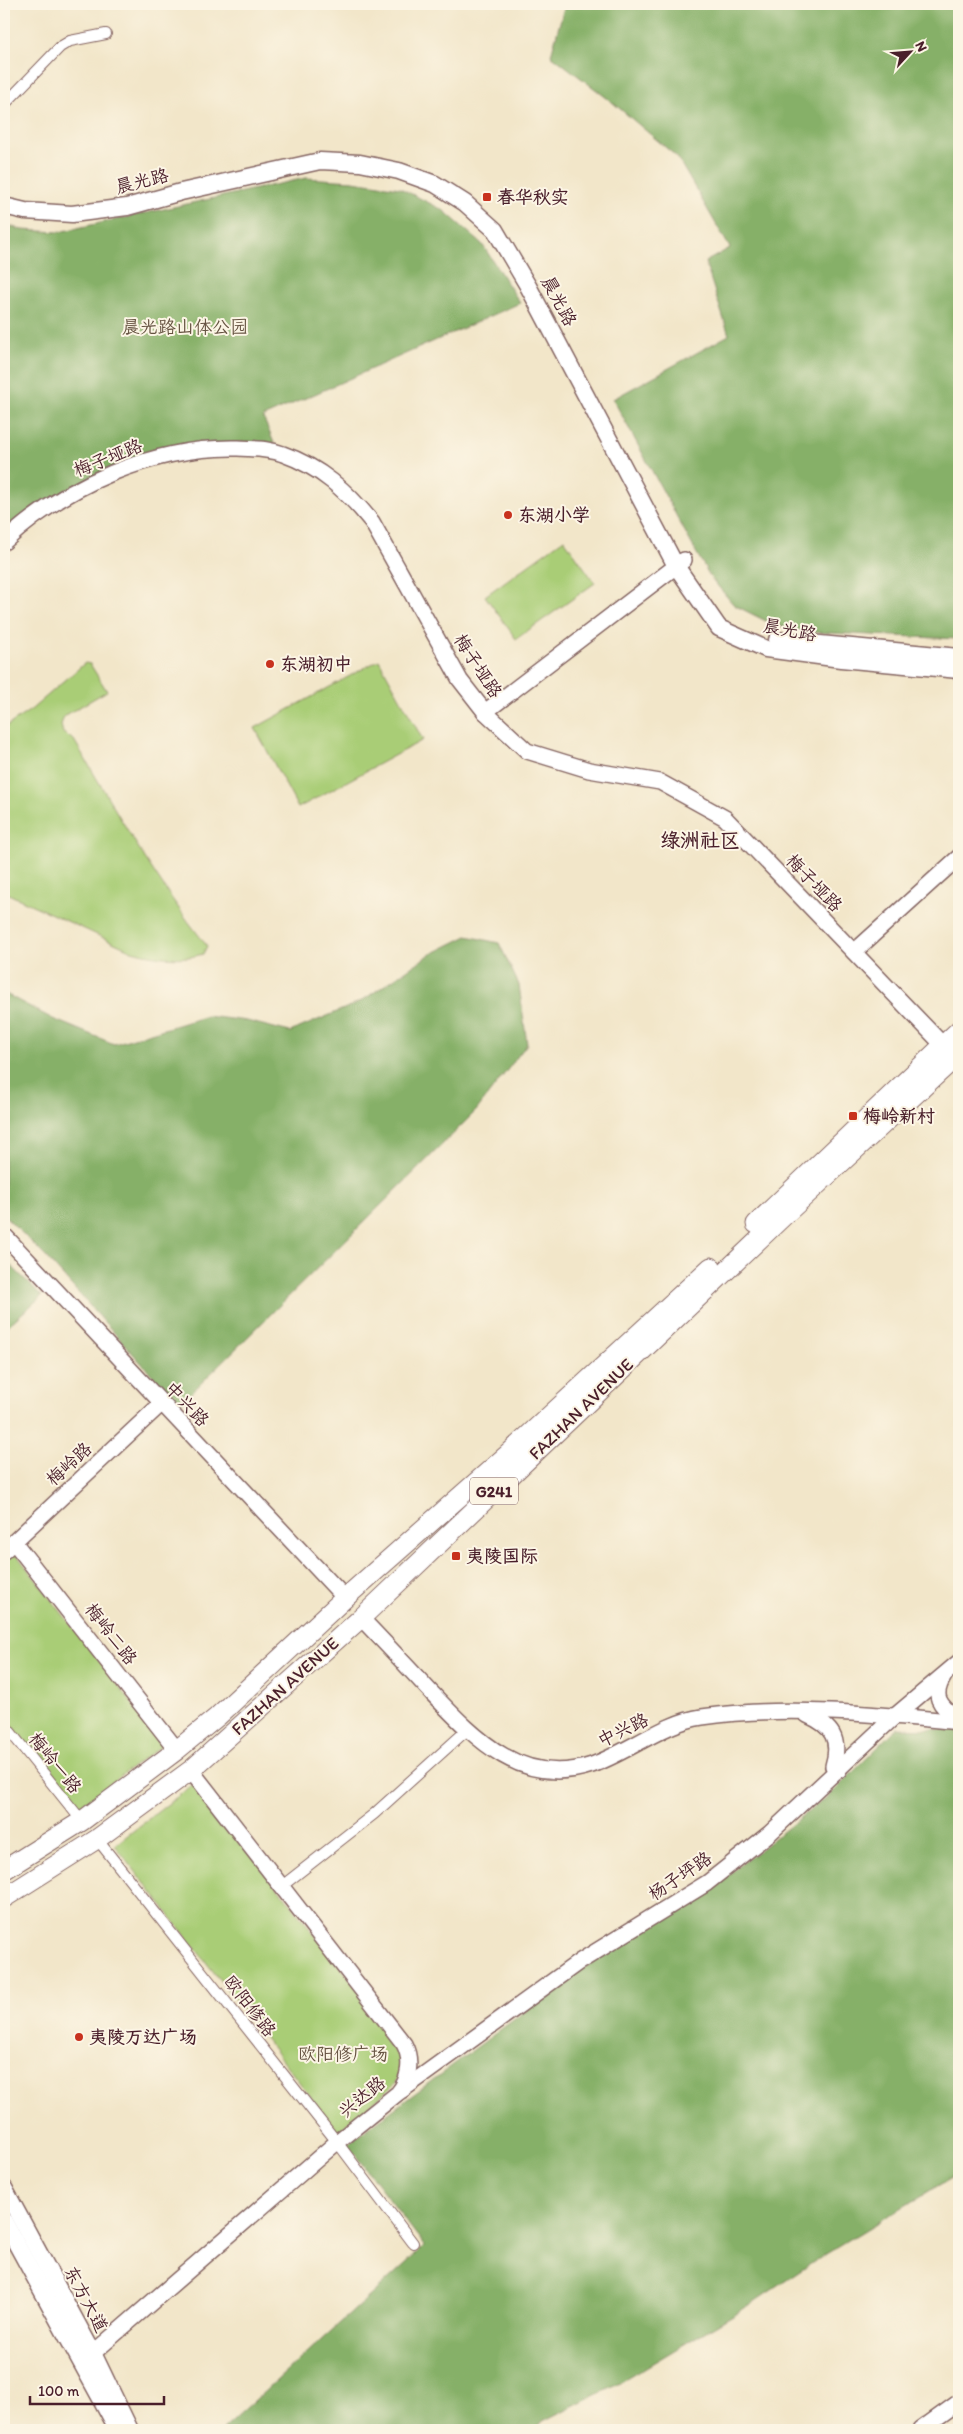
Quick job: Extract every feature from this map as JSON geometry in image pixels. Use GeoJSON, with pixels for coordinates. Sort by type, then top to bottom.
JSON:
{"type":"FeatureCollection","features":[{"type":"Feature","properties":{"kind":"highway","name":"FAZHAN AVENUE"},"geometry":{"type":"LineString","coordinates":[[4,1898],[97,1839],[191,1770],[361,1618],[954,1055],[959,1030]]}},
{"type":"Feature","properties":{"kind":"highway","name":"FAZHAN AVENUE"},"geometry":{"type":"LineString","coordinates":[[4,1870],[82,1821],[177,1750],[217,1717],[345,1598],[508,1454],[738,1243],[954,1055]]}},
{"type":"Feature","properties":{"kind":"main road","name":"晨光路"},"geometry":{"type":"LineString","coordinates":[[4,196],[26,204],[74,207],[126,200],[287,159],[319,155],[362,156],[401,164],[440,178],[468,197],[502,226],[536,282],[680,563],[726,622],[770,639],[959,657]]}},
{"type":"Feature","properties":{"kind":"main road","name":"晨光路"},"geometry":{"type":"LineString","coordinates":[[4,206],[25,211],[72,214],[127,207],[191,189],[320,161],[360,164],[399,171],[436,184],[464,203],[495,230],[533,294],[680,563],[719,628],[766,649],[841,659],[959,670]]}},
{"type":"Feature","properties":{"kind":"main road","name":"东方大道"},"geometry":{"type":"LineString","coordinates":[[4,2188],[93,2353],[129,2430]]}},
{"type":"Feature","properties":{"kind":"main road"},"geometry":{"type":"LineString","coordinates":[[4,2205],[129,2430]]}},
{"type":"Feature","properties":{"kind":"main road"},"geometry":{"type":"LineString","coordinates":[[4,2221],[118,2430]]}},
{"type":"Feature","properties":{"kind":"main road"},"geometry":{"type":"LineString","coordinates":[[4,2244],[75,2370],[114,2430]]}},
{"type":"Feature","properties":{"kind":"street"},"geometry":{"type":"LineString","coordinates":[[4,105],[60,47],[70,41],[106,34]]}},
{"type":"Feature","properties":{"kind":"street","name":"梅子垭路"},"geometry":{"type":"LineString","coordinates":[[4,542],[51,505],[100,479],[141,464],[174,455],[220,448],[265,449],[282,453],[320,471],[338,485],[372,522],[460,680],[485,712],[527,751],[589,770],[660,782],[725,818],[954,1055]]}},
{"type":"Feature","properties":{"kind":"street"},"geometry":{"type":"LineString","coordinates":[[485,712],[680,563]]}},
{"type":"Feature","properties":{"kind":"street"},"geometry":{"type":"LineString","coordinates":[[854,952],[959,857]]}},
{"type":"Feature","properties":{"kind":"street","name":"中兴路"},"geometry":{"type":"LineString","coordinates":[[4,1235],[160,1404],[345,1598]]}},
{"type":"Feature","properties":{"kind":"street","name":"梅岭路"},"geometry":{"type":"LineString","coordinates":[[9,1547],[160,1404]]}},
{"type":"Feature","properties":{"kind":"street","name":"梅岭二路"},"geometry":{"type":"LineString","coordinates":[[9,1547],[177,1750]]}},
{"type":"Feature","properties":{"kind":"street","name":"中兴路"},"geometry":{"type":"LineString","coordinates":[[361,1618],[467,1730],[505,1759],[524,1766],[557,1771],[574,1770],[593,1765],[666,1730],[700,1717],[756,1712],[888,1715],[959,1722]]}},
{"type":"Feature","properties":{"kind":"street"},"geometry":{"type":"LineString","coordinates":[[888,1715],[959,1652]]}},
{"type":"Feature","properties":{"kind":"street"},"geometry":{"type":"LineString","coordinates":[[953,1666],[939,1684],[937,1694],[939,1701],[959,1722]]}},
{"type":"Feature","properties":{"kind":"street","name":"杨子坪路"},"geometry":{"type":"LineString","coordinates":[[398,2092],[579,1962],[707,1883],[770,1833],[888,1715],[953,1666]]}},
{"type":"Feature","properties":{"kind":"street"},"geometry":{"type":"LineString","coordinates":[[802,1713],[818,1720],[832,1733],[837,1753],[836,1768]]}},
{"type":"Feature","properties":{"kind":"street","name":"梅岭一路"},"geometry":{"type":"LineString","coordinates":[[4,1724],[82,1821]]}},
{"type":"Feature","properties":{"kind":"street"},"geometry":{"type":"LineString","coordinates":[[282,1886],[374,1814],[467,1730]]}},
{"type":"Feature","properties":{"kind":"street","name":"杨子坪路"},"geometry":{"type":"LineString","coordinates":[[407,2075],[574,1955],[698,1880],[767,1826],[836,1768]]}},
{"type":"Feature","properties":{"kind":"street","name":"兴达路"},"geometry":{"type":"LineString","coordinates":[[93,2353],[337,2142],[398,2092],[407,2075],[409,2057],[404,2044],[191,1770]]}},
{"type":"Feature","properties":{"kind":"street","name":"欧阳修路"},"geometry":{"type":"LineString","coordinates":[[97,1839],[337,2142],[413,2243]]}},
{"type":"Feature","properties":{"kind":"street"},"geometry":{"type":"LineString","coordinates":[[920,2430],[959,2402]]}},
{"type":"Feature","properties":{"kind":"green space"},"geometry":{"type":"Polygon","coordinates":[[[565,4],[959,4],[959,639],[807,632],[772,624],[734,605],[711,578],[613,399],[729,335],[705,262],[730,248],[677,157],[612,102],[551,55],[565,4]]]}},
{"type":"Feature","properties":{"kind":"green space","name":"晨光路山体公园"},"geometry":{"type":"Polygon","coordinates":[[[306,178],[353,181],[400,188],[443,210],[482,244],[520,303],[263,417],[274,443],[245,442],[192,447],[123,461],[28,512],[4,531],[4,224],[22,230],[59,232],[306,178]]]}},
{"type":"Feature","properties":{"kind":"green space"},"geometry":{"type":"Polygon","coordinates":[[[564,539],[595,583],[516,639],[485,596],[564,539]]]}},
{"type":"Feature","properties":{"kind":"green space"},"geometry":{"type":"Polygon","coordinates":[[[379,660],[423,740],[298,808],[255,728],[379,660]]]}},
{"type":"Feature","properties":{"kind":"green space"},"geometry":{"type":"Polygon","coordinates":[[[85,663],[90,664],[107,691],[64,716],[61,725],[63,733],[74,740],[121,820],[188,922],[207,946],[203,954],[168,957],[132,951],[4,892],[4,728],[32,709],[85,663]]]}},
{"type":"Feature","properties":{"kind":"green space"},"geometry":{"type":"Polygon","coordinates":[[[467,936],[499,943],[519,985],[527,1044],[476,1111],[179,1405],[46,1257],[4,1215],[4,993],[53,1019],[114,1044],[207,1016],[247,1021],[290,1032],[360,1002],[429,955],[467,936]]]}},
{"type":"Feature","properties":{"kind":"green space"},"geometry":{"type":"Polygon","coordinates":[[[4,1259],[42,1296],[4,1329],[4,1259]]]}},
{"type":"Feature","properties":{"kind":"green space"},"geometry":{"type":"Polygon","coordinates":[[[12,1549],[164,1744],[77,1808],[4,1716],[4,1557],[12,1549]]]}},
{"type":"Feature","properties":{"kind":"green space"},"geometry":{"type":"Polygon","coordinates":[[[897,1728],[959,1730],[959,2173],[827,2253],[748,2306],[626,2379],[543,2421],[535,2430],[222,2430],[425,2246],[347,2144],[579,1971],[712,1887],[831,1794],[897,1728]]]}},
{"type":"Feature","properties":{"kind":"green space","name":"欧阳修广场"},"geometry":{"type":"Polygon","coordinates":[[[195,1783],[403,2046],[405,2065],[396,2083],[338,2132],[115,1845],[195,1783]]]}},
{"type":"Feature","properties":{"kind":"place","name":"春华秋实"},"geometry":{"type":"Point","coordinates":[487,197]}},
{"type":"Feature","properties":{"kind":"place","name":"东湖小学"},"geometry":{"type":"Point","coordinates":[508,515]}},
{"type":"Feature","properties":{"kind":"place","name":"东湖初中"},"geometry":{"type":"Point","coordinates":[270,664]}},
{"type":"Feature","properties":{"kind":"place","name":"梅岭新村"},"geometry":{"type":"Point","coordinates":[853,1116]}},
{"type":"Feature","properties":{"kind":"place","name":"夷陵国际"},"geometry":{"type":"Point","coordinates":[456,1556]}},
{"type":"Feature","properties":{"kind":"place","name":"夷陵万达广场"},"geometry":{"type":"Point","coordinates":[79,2037]}},
{"type":"Feature","properties":{"kind":"district","name":"绿洲社区"},"geometry":{"type":"Point","coordinates":[700,840]}}]}
